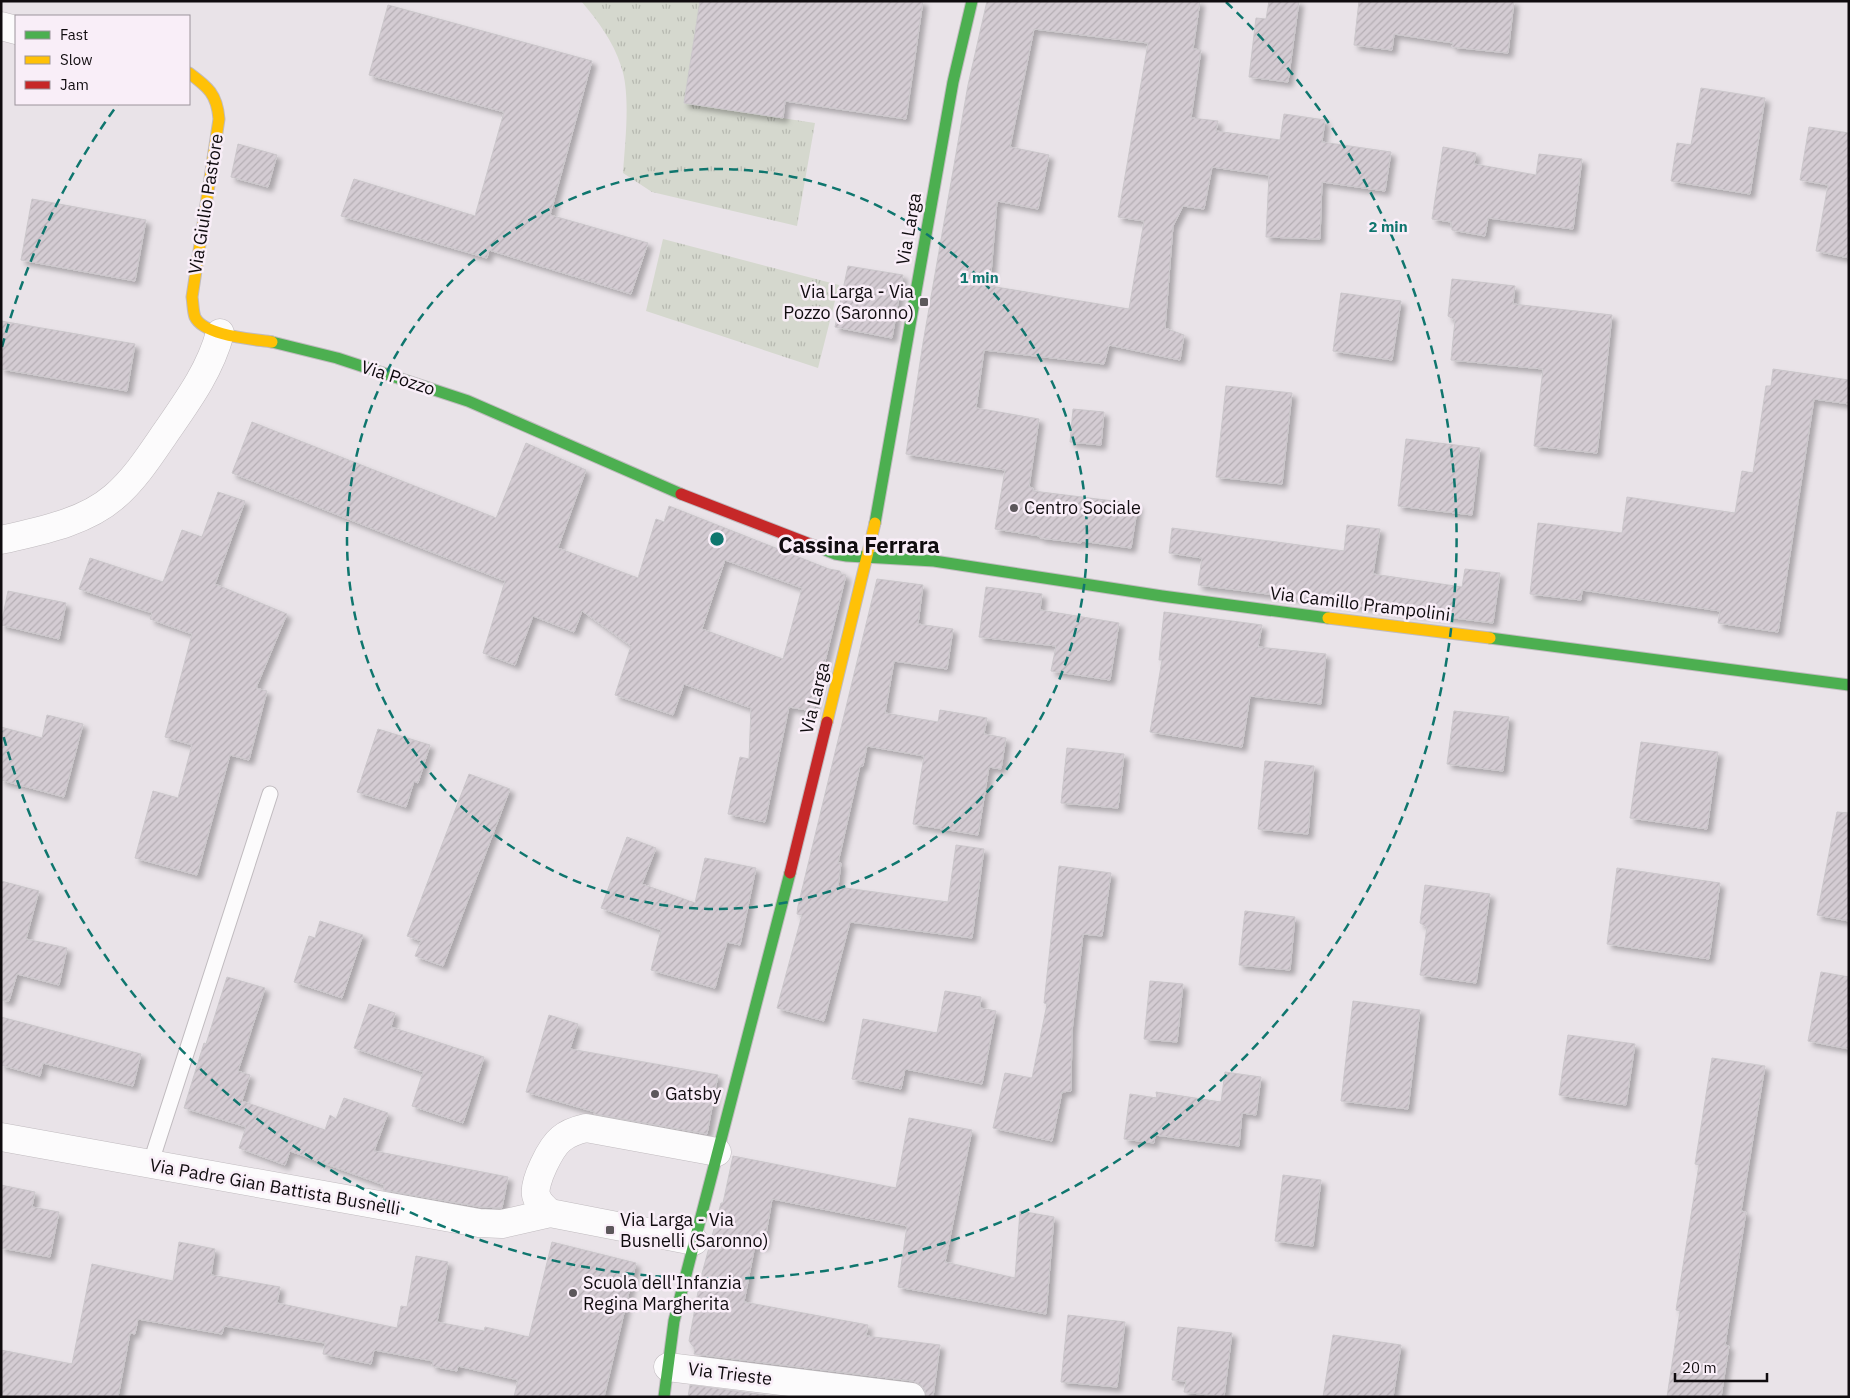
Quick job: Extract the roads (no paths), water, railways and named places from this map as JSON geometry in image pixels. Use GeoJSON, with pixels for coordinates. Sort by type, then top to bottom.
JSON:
{"type":"FeatureCollection","features":[{"type":"Feature","properties":{"kind":"street","name":"Via Larga"},"geometry":{"type":"LineString","coordinates":[[664,1397],[674,1321],[788,881],[878,509],[953,82],[972,1]]}},
{"type":"Feature","properties":{"kind":"street"},"geometry":{"type":"LineString","coordinates":[[1,26],[15,30]]}},
{"type":"Feature","properties":{"kind":"street","name":"Via Giulio Pastore"},"geometry":{"type":"LineString","coordinates":[[190,75],[207,86],[215,95],[219,106],[219,119],[192,297],[195,317],[199,323],[205,328],[220,333]]}},
{"type":"Feature","properties":{"kind":"street","name":"Via Pozzo"},"geometry":{"type":"LineString","coordinates":[[220,333],[272,342],[337,358],[468,401],[681,494],[835,554],[866,558]]}},
{"type":"Feature","properties":{"kind":"street"},"geometry":{"type":"LineString","coordinates":[[1,540],[36,532],[79,518],[114,498],[139,471],[199,383],[216,349],[220,333]]}},
{"type":"Feature","properties":{"kind":"street","name":"Via Camillo Prampolini"},"geometry":{"type":"LineString","coordinates":[[866,558],[901,558],[934,561],[1162,596],[1849,685]]}},
{"type":"Feature","properties":{"kind":"street"},"geometry":{"type":"LineString","coordinates":[[550,1213],[540,1205],[536,1194],[542,1165],[560,1139],[573,1131],[586,1128],[718,1152]]}},
{"type":"Feature","properties":{"kind":"street","name":"Via Padre Gian Battista Busnelli"},"geometry":{"type":"LineString","coordinates":[[1,1137],[479,1224],[502,1224],[550,1213],[694,1241]]}},
{"type":"Feature","properties":{"kind":"street","name":"Via Trieste"},"geometry":{"type":"LineString","coordinates":[[668,1367],[911,1397]]}},
{"type":"Feature","properties":{"kind":"lane"},"geometry":{"type":"LineString","coordinates":[[150,1165],[270,794]]}},
{"type":"Feature","properties":{"kind":"place","name":"Via Larga - Via Pozzo (Saronno)"},"geometry":{"type":"Point","coordinates":[924,302]}},
{"type":"Feature","properties":{"kind":"place","name":"Centro Sociale"},"geometry":{"type":"Point","coordinates":[1014,508]}},
{"type":"Feature","properties":{"kind":"place","name":"Gatsby"},"geometry":{"type":"Point","coordinates":[655,1094]}},
{"type":"Feature","properties":{"kind":"place","name":"Via Larga - Via Busnelli (Saronno)"},"geometry":{"type":"Point","coordinates":[610,1230]}},
{"type":"Feature","properties":{"kind":"place","name":"Scuola dell'Infanzia Regina Margherita"},"geometry":{"type":"Point","coordinates":[573,1293]}},
{"type":"Feature","properties":{"kind":"district","name":"Cassina Ferrara"},"geometry":{"type":"Point","coordinates":[859,545]}}]}
